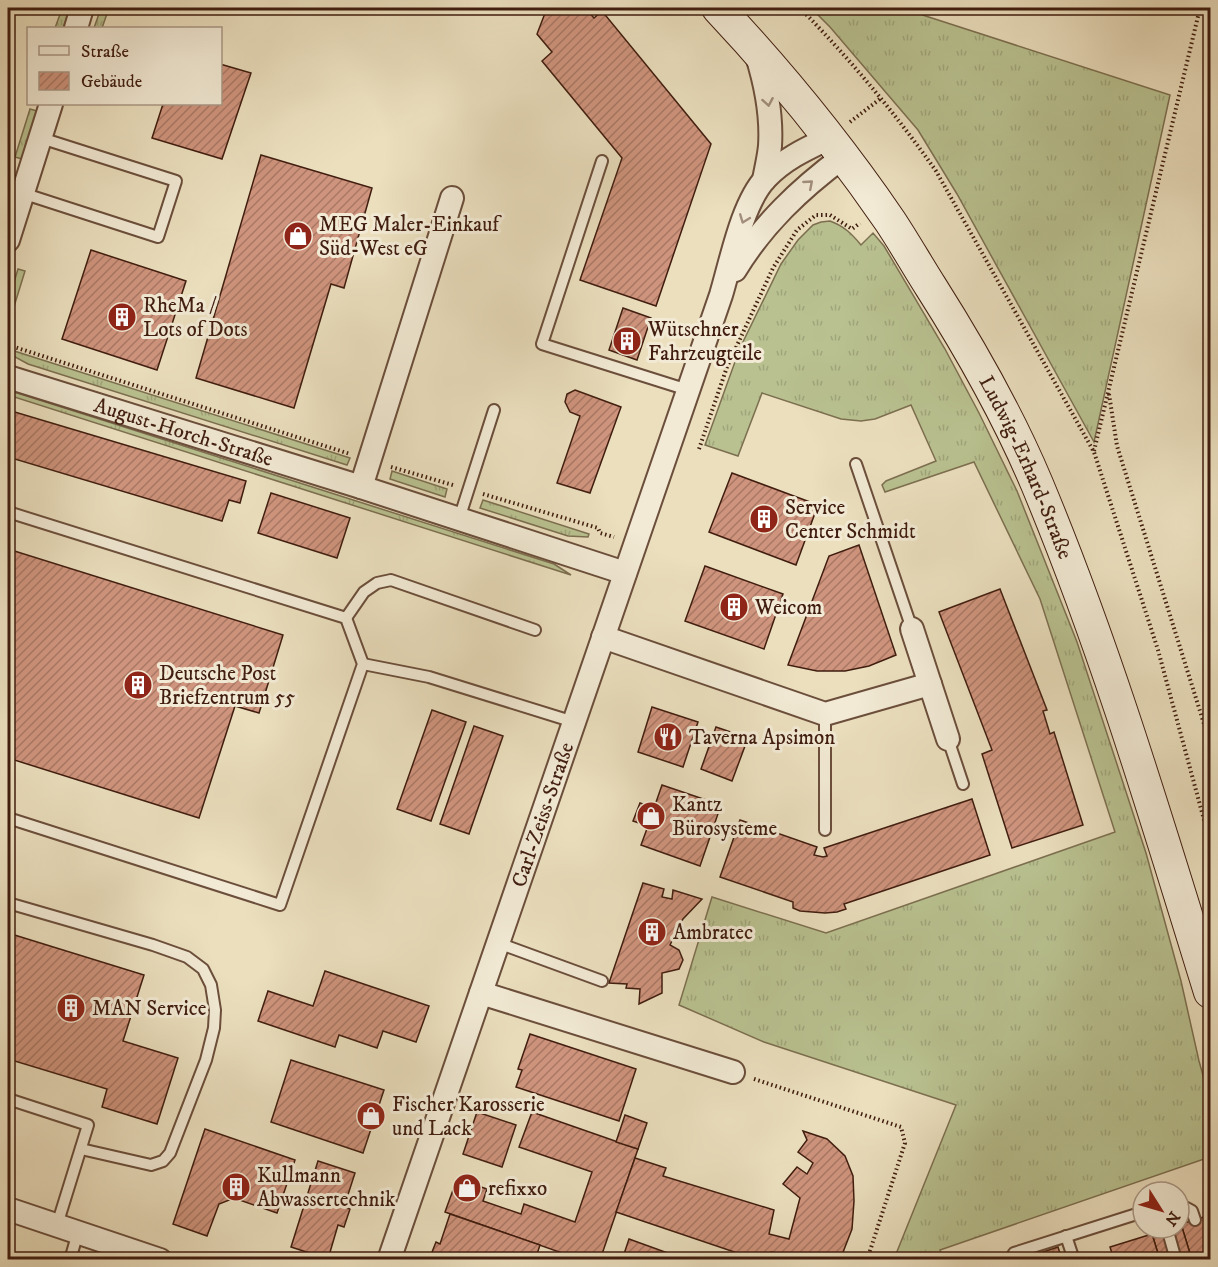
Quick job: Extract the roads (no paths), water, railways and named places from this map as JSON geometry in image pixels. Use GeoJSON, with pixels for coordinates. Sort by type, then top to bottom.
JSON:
{"type":"FeatureCollection","features":[{"type":"Feature","properties":{"kind":"main road","name":"Ludwig-Erhard-Straße"},"geometry":{"type":"LineString","coordinates":[[718,8],[802,102],[891,222],[960,332],[999,405],[1036,483],[1117,694],[1210,992]]}},
{"type":"Feature","properties":{"kind":"street"},"geometry":{"type":"LineString","coordinates":[[75,27],[82,8]]}},
{"type":"Feature","properties":{"kind":"street","name":"Carl-Zeiss-Straße"},"geometry":{"type":"LineString","coordinates":[[753,46],[765,80],[770,113],[770,147],[764,180]]}},
{"type":"Feature","properties":{"kind":"street"},"geometry":{"type":"LineString","coordinates":[[8,240],[51,105]]}},
{"type":"Feature","properties":{"kind":"street","name":"Carl-Zeiss-Straße"},"geometry":{"type":"LineString","coordinates":[[389,1260],[721,295],[741,225],[764,180],[784,162],[803,150],[836,148]]}},
{"type":"Feature","properties":{"kind":"street","name":"Carl-Zeiss-Straße"},"geometry":{"type":"LineString","coordinates":[[721,295],[742,259],[773,218],[818,176],[836,148]]}},
{"type":"Feature","properties":{"kind":"street"},"geometry":{"type":"LineString","coordinates":[[361,487],[452,198]]}},
{"type":"Feature","properties":{"kind":"street","name":"August-Horch-Straße"},"geometry":{"type":"LineString","coordinates":[[8,377],[361,487],[626,573]]}},
{"type":"Feature","properties":{"kind":"street"},"geometry":{"type":"LineString","coordinates":[[912,629],[948,739]]}},
{"type":"Feature","properties":{"kind":"street"},"geometry":{"type":"LineString","coordinates":[[603,637],[825,714],[930,684]]}},
{"type":"Feature","properties":{"kind":"street"},"geometry":{"type":"LineString","coordinates":[[481,993],[733,1072]]}},
{"type":"Feature","properties":{"kind":"street"},"geometry":{"type":"LineString","coordinates":[[8,1209],[160,1260]]}},
{"type":"Feature","properties":{"kind":"lane"},"geometry":{"type":"LineString","coordinates":[[22,193],[158,237],[176,181],[40,138]]}},
{"type":"Feature","properties":{"kind":"lane"},"geometry":{"type":"LineString","coordinates":[[602,161],[542,344],[688,390]]}},
{"type":"Feature","properties":{"kind":"lane"},"geometry":{"type":"LineString","coordinates":[[459,519],[494,410]]}},
{"type":"Feature","properties":{"kind":"lane"},"geometry":{"type":"LineString","coordinates":[[856,464],[912,629]]}},
{"type":"Feature","properties":{"kind":"lane"},"geometry":{"type":"LineString","coordinates":[[8,512],[346,618]]}},
{"type":"Feature","properties":{"kind":"lane"},"geometry":{"type":"LineString","coordinates":[[346,618],[364,592],[377,583],[392,580],[535,630]]}},
{"type":"Feature","properties":{"kind":"lane"},"geometry":{"type":"LineString","coordinates":[[8,818],[280,905],[363,664],[346,618]]}},
{"type":"Feature","properties":{"kind":"lane"},"geometry":{"type":"LineString","coordinates":[[363,664],[429,677],[574,722]]}},
{"type":"Feature","properties":{"kind":"lane"},"geometry":{"type":"LineString","coordinates":[[825,714],[825,830]]}},
{"type":"Feature","properties":{"kind":"lane"},"geometry":{"type":"LineString","coordinates":[[948,739],[963,784]]}},
{"type":"Feature","properties":{"kind":"lane"},"geometry":{"type":"LineString","coordinates":[[8,903],[188,957],[203,969],[211,985],[215,1010],[214,1028],[206,1060],[170,1153],[163,1161],[151,1165],[81,1149]]}},
{"type":"Feature","properties":{"kind":"lane"},"geometry":{"type":"LineString","coordinates":[[498,943],[602,981]]}},
{"type":"Feature","properties":{"kind":"lane"},"geometry":{"type":"LineString","coordinates":[[8,1099],[88,1125],[57,1225]]}},
{"type":"Feature","properties":{"kind":"lane"},"geometry":{"type":"LineString","coordinates":[[1191,1210],[1195,1220]]}},
{"type":"Feature","properties":{"kind":"lane"},"geometry":{"type":"LineString","coordinates":[[1010,1260],[1014,1253],[1131,1216]]}},
{"type":"Feature","properties":{"kind":"lane"},"geometry":{"type":"LineString","coordinates":[[70,1260],[78,1232]]}},
{"type":"Feature","properties":{"kind":"lane"},"geometry":{"type":"LineString","coordinates":[[1066,1236],[1074,1260]]}},
{"type":"Feature","properties":{"kind":"lane"},"geometry":{"type":"LineString","coordinates":[[1170,1240],[1176,1260]]}},
{"type":"Feature","properties":{"kind":"place","name":"MEG Maler-Einkauf Süd-West eG"},"geometry":{"type":"Point","coordinates":[298,236]}},
{"type":"Feature","properties":{"kind":"place","name":"RheMa / Lots of Dots"},"geometry":{"type":"Point","coordinates":[122,317]}},
{"type":"Feature","properties":{"kind":"place","name":"Wütschner Fahrzeugteile"},"geometry":{"type":"Point","coordinates":[627,341]}},
{"type":"Feature","properties":{"kind":"place","name":"Service Center Schmidt"},"geometry":{"type":"Point","coordinates":[764,519]}},
{"type":"Feature","properties":{"kind":"place","name":"Weicom"},"geometry":{"type":"Point","coordinates":[734,607]}},
{"type":"Feature","properties":{"kind":"place","name":"Deutsche Post Briefzentrum 55"},"geometry":{"type":"Point","coordinates":[138,685]}},
{"type":"Feature","properties":{"kind":"place","name":"Taverna Apsimon"},"geometry":{"type":"Point","coordinates":[668,737]}},
{"type":"Feature","properties":{"kind":"place","name":"Kantz Bürosysteme"},"geometry":{"type":"Point","coordinates":[651,816]}},
{"type":"Feature","properties":{"kind":"place","name":"Ambratec"},"geometry":{"type":"Point","coordinates":[652,932]}},
{"type":"Feature","properties":{"kind":"place","name":"MAN Service"},"geometry":{"type":"Point","coordinates":[71,1008]}},
{"type":"Feature","properties":{"kind":"place","name":"Fischer Karosserie und Lack"},"geometry":{"type":"Point","coordinates":[371,1116]}},
{"type":"Feature","properties":{"kind":"place","name":"Kullmann Abwassertechnik"},"geometry":{"type":"Point","coordinates":[236,1187]}},
{"type":"Feature","properties":{"kind":"place","name":"refixxo"},"geometry":{"type":"Point","coordinates":[467,1188]}}]}
